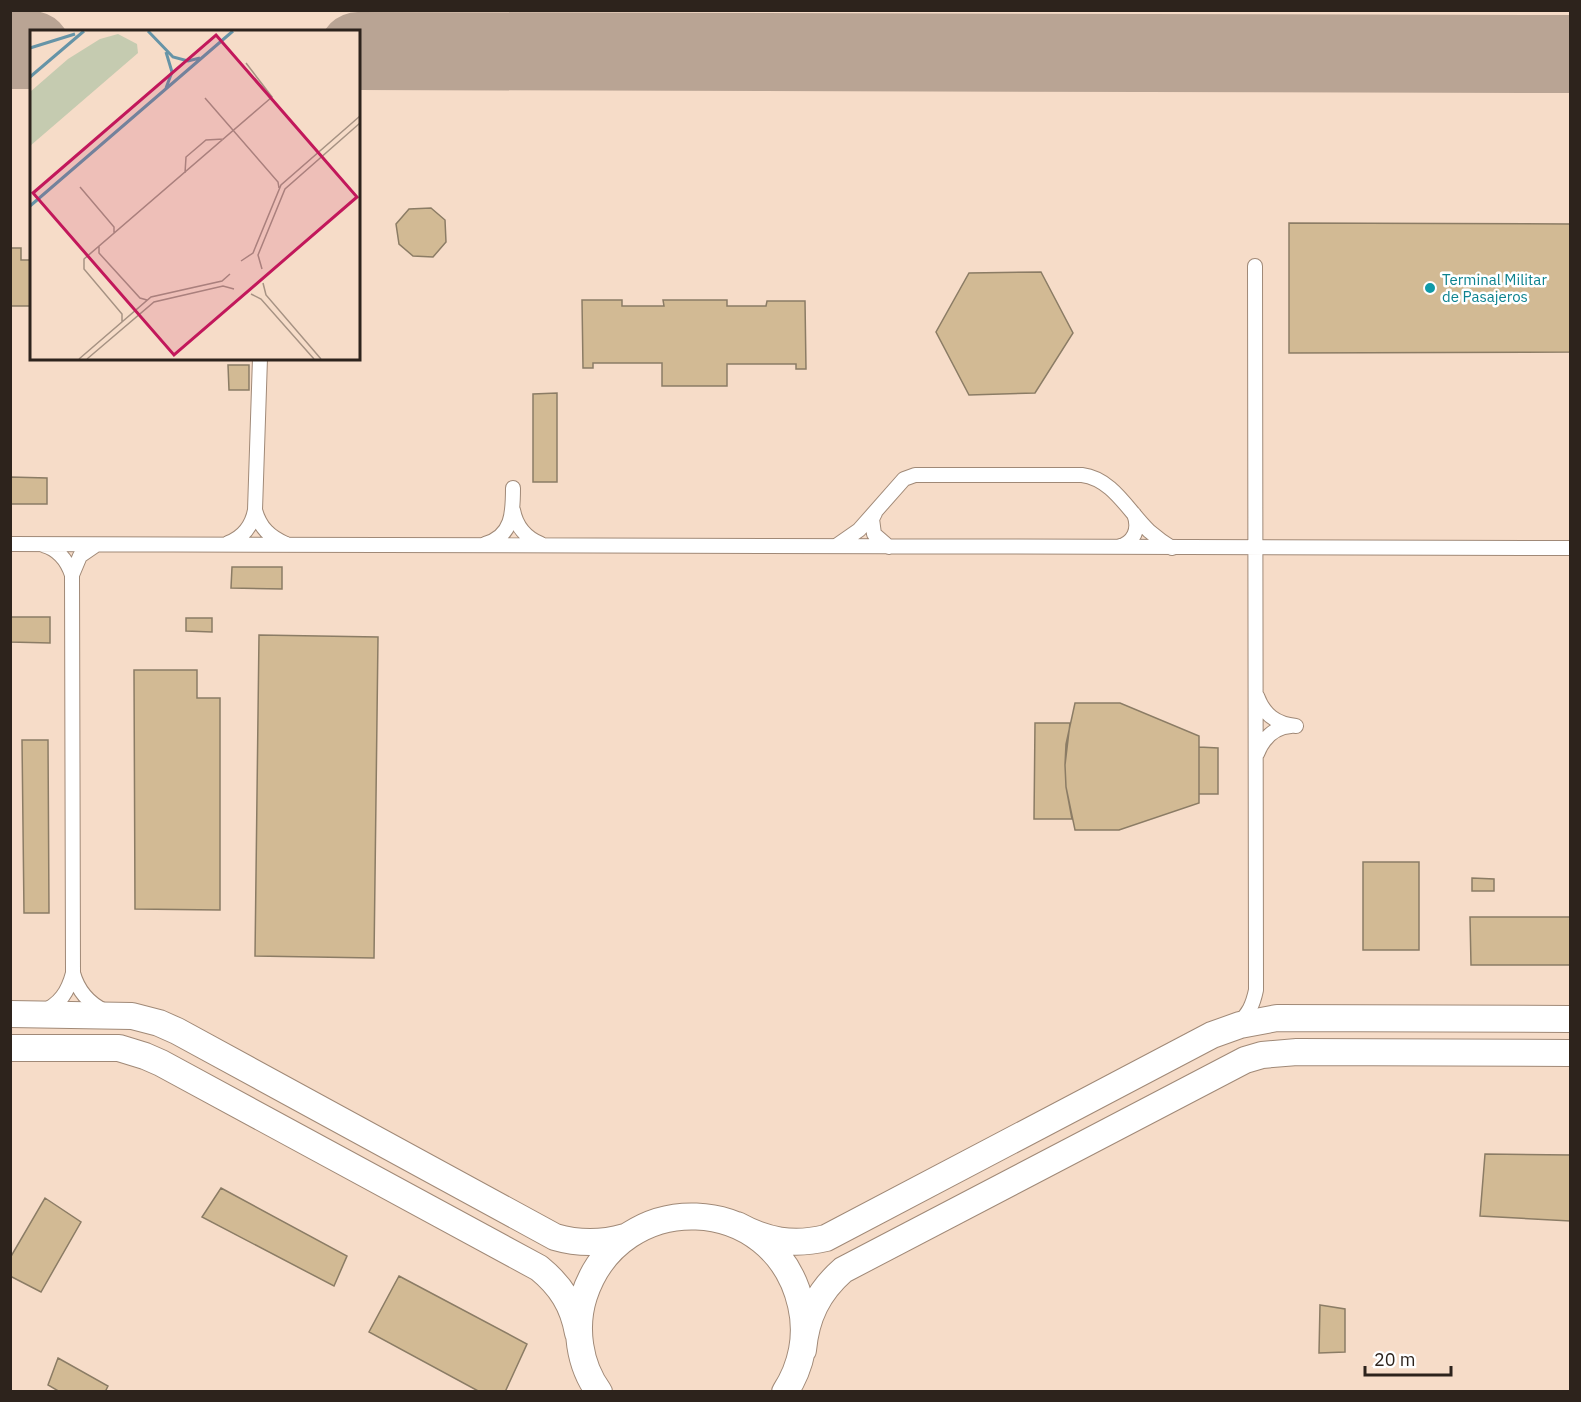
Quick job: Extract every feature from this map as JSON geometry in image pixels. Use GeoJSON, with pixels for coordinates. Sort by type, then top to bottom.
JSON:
{"type":"FeatureCollection","features":[{"type":"Feature","properties":{"kind":"street"},"geometry":{"type":"LineString","coordinates":[[21,1014],[118,1015],[146,1019],[177,1031],[555,1237],[585,1243],[612,1241],[625,1237],[650,1223],[679,1216],[708,1216],[736,1225],[751,1233],[784,1242],[826,1238],[1226,1029],[1258,1021],[1296,1018],[1570,1019]]}},
{"type":"Feature","properties":{"kind":"street"},"geometry":{"type":"LineString","coordinates":[[1335,1052],[1338,1018]]}},
{"type":"Feature","properties":{"kind":"street"},"geometry":{"type":"LineString","coordinates":[[10,1048],[119,1048],[145,1056],[539,1268],[552,1279],[570,1305],[579,1333],[583,1360],[599,1392]]}},
{"type":"Feature","properties":{"kind":"street"},"geometry":{"type":"LineString","coordinates":[[785,1392],[793,1379],[803,1350],[805,1332],[818,1299],[829,1283],[843,1270],[1229,1067],[1262,1055],[1279,1053],[1570,1053]]}},
{"type":"Feature","properties":{"kind":"street"},"geometry":{"type":"LineString","coordinates":[[736,1225],[762,1240],[783,1262],[798,1289],[805,1319],[803,1350]]}},
{"type":"Feature","properties":{"kind":"street"},"geometry":{"type":"LineString","coordinates":[[579,1333],[581,1306],[589,1280],[603,1257],[625,1237]]}},
{"type":"Feature","properties":{"kind":"lane"},"geometry":{"type":"LineString","coordinates":[[1226,1029],[1234,1026],[1248,1014],[1254,1003],[1256,990],[1255,266]]}},
{"type":"Feature","properties":{"kind":"lane"},"geometry":{"type":"LineString","coordinates":[[220,544],[230,543],[246,532],[251,525],[255,510],[260,360]]}},
{"type":"Feature","properties":{"kind":"lane"},"geometry":{"type":"LineString","coordinates":[[836,546],[859,530],[904,479],[915,475],[1082,475],[1091,476],[1106,484],[1150,531],[1172,548]]}},
{"type":"Feature","properties":{"kind":"lane"},"geometry":{"type":"LineString","coordinates":[[513,488],[514,517],[524,533],[539,543],[548,545]]}},
{"type":"Feature","properties":{"kind":"lane"},"geometry":{"type":"LineString","coordinates":[[479,545],[497,539],[504,533],[512,517],[513,508]]}},
{"type":"Feature","properties":{"kind":"lane"},"geometry":{"type":"LineString","coordinates":[[255,510],[261,526],[276,540],[287,545]]}},
{"type":"Feature","properties":{"kind":"lane"},"geometry":{"type":"LineString","coordinates":[[875,513],[872,519],[874,534],[889,547]]}},
{"type":"Feature","properties":{"kind":"lane"},"geometry":{"type":"LineString","coordinates":[[1113,547],[1122,546],[1131,541],[1136,534],[1137,521],[1134,514]]}},
{"type":"Feature","properties":{"kind":"lane"},"geometry":{"type":"LineString","coordinates":[[10,544],[1570,549]]}},
{"type":"Feature","properties":{"kind":"lane"},"geometry":{"type":"LineString","coordinates":[[41,544],[61,555],[72,574],[73,974],[76,984],[90,1002],[108,1013],[118,1015]]}},
{"type":"Feature","properties":{"kind":"lane"},"geometry":{"type":"LineString","coordinates":[[72,574],[80,556],[98,544]]}},
{"type":"Feature","properties":{"kind":"lane"},"geometry":{"type":"LineString","coordinates":[[1256,688],[1257,698],[1268,715],[1286,725],[1296,726],[1286,726],[1268,736],[1257,753],[1256,763]]}},
{"type":"Feature","properties":{"kind":"lane"},"geometry":{"type":"LineString","coordinates":[[21,1014],[51,1008],[66,993],[73,974]]}},
{"type":"Feature","properties":{"kind":"lane"},"geometry":{"type":"LineString","coordinates":[[1256,990],[1265,1005],[1272,1011],[1288,1018],[1296,1018]]}},
{"type":"Feature","properties":{"kind":"building"},"geometry":{"type":"Polygon","coordinates":[[[431,208],[445,220],[446,242],[433,257],[413,256],[399,244],[396,224],[409,209],[431,208]]]}},
{"type":"Feature","properties":{"kind":"building","name":"Terminal Militar de Pasajeros"},"geometry":{"type":"Polygon","coordinates":[[[1289,223],[1570,224],[1570,352],[1289,353],[1289,223]]]}},
{"type":"Feature","properties":{"kind":"building"},"geometry":{"type":"Polygon","coordinates":[[[10,248],[21,248],[21,260],[30,260],[30,306],[10,306],[10,248]]]}},
{"type":"Feature","properties":{"kind":"building"},"geometry":{"type":"Polygon","coordinates":[[[1041,272],[1073,333],[1035,393],[969,395],[936,332],[969,273],[1041,272]]]}},
{"type":"Feature","properties":{"kind":"building"},"geometry":{"type":"Polygon","coordinates":[[[582,300],[622,300],[622,306],[664,306],[663,300],[727,300],[727,306],[766,306],[767,301],[805,301],[806,369],[796,369],[796,364],[727,364],[727,386],[662,386],[662,363],[593,363],[593,368],[583,368],[582,300]]]}},
{"type":"Feature","properties":{"kind":"building"},"geometry":{"type":"Polygon","coordinates":[[[228,365],[249,365],[249,390],[229,390],[228,365]]]}},
{"type":"Feature","properties":{"kind":"building"},"geometry":{"type":"Polygon","coordinates":[[[557,393],[557,482],[533,482],[533,394],[557,393]]]}},
{"type":"Feature","properties":{"kind":"building"},"geometry":{"type":"Polygon","coordinates":[[[10,477],[47,478],[47,504],[10,504],[10,477]]]}},
{"type":"Feature","properties":{"kind":"building"},"geometry":{"type":"Polygon","coordinates":[[[232,567],[282,567],[282,589],[231,588],[232,567]]]}},
{"type":"Feature","properties":{"kind":"building"},"geometry":{"type":"Polygon","coordinates":[[[10,617],[50,617],[50,643],[10,642],[10,617]]]}},
{"type":"Feature","properties":{"kind":"building"},"geometry":{"type":"Polygon","coordinates":[[[186,618],[212,618],[212,632],[186,631],[186,618]]]}},
{"type":"Feature","properties":{"kind":"building"},"geometry":{"type":"Polygon","coordinates":[[[259,635],[378,637],[374,958],[255,956],[259,635]]]}},
{"type":"Feature","properties":{"kind":"building"},"geometry":{"type":"Polygon","coordinates":[[[134,670],[197,670],[197,698],[220,698],[220,910],[135,909],[134,670]]]}},
{"type":"Feature","properties":{"kind":"building"},"geometry":{"type":"Polygon","coordinates":[[[1075,703],[1120,703],[1199,736],[1199,803],[1119,830],[1075,830],[1066,787],[1065,765],[1066,744],[1075,703]]]}},
{"type":"Feature","properties":{"kind":"building"},"geometry":{"type":"Polygon","coordinates":[[[1035,723],[1070,723],[1065,765],[1066,787],[1072,819],[1034,819],[1035,723]]]}},
{"type":"Feature","properties":{"kind":"building"},"geometry":{"type":"Polygon","coordinates":[[[22,740],[48,740],[49,913],[24,913],[22,740]]]}},
{"type":"Feature","properties":{"kind":"building"},"geometry":{"type":"Polygon","coordinates":[[[1199,747],[1218,748],[1218,794],[1199,794],[1199,747]]]}},
{"type":"Feature","properties":{"kind":"building"},"geometry":{"type":"Polygon","coordinates":[[[1363,862],[1419,862],[1419,950],[1363,950],[1363,862]]]}},
{"type":"Feature","properties":{"kind":"building"},"geometry":{"type":"Polygon","coordinates":[[[1472,878],[1494,879],[1494,891],[1472,891],[1472,878]]]}},
{"type":"Feature","properties":{"kind":"building"},"geometry":{"type":"Polygon","coordinates":[[[1470,917],[1570,917],[1570,965],[1471,965],[1470,917]]]}},
{"type":"Feature","properties":{"kind":"building"},"geometry":{"type":"Polygon","coordinates":[[[1485,1154],[1570,1155],[1570,1221],[1480,1216],[1485,1154]]]}},
{"type":"Feature","properties":{"kind":"building"},"geometry":{"type":"Polygon","coordinates":[[[221,1188],[347,1256],[334,1286],[202,1217],[221,1188]]]}},
{"type":"Feature","properties":{"kind":"building"},"geometry":{"type":"Polygon","coordinates":[[[45,1198],[81,1222],[41,1292],[10,1276],[10,1258],[45,1198]]]}},
{"type":"Feature","properties":{"kind":"building"},"geometry":{"type":"Polygon","coordinates":[[[399,1276],[527,1344],[505,1392],[480,1392],[369,1332],[399,1276]]]}},
{"type":"Feature","properties":{"kind":"building"},"geometry":{"type":"Polygon","coordinates":[[[1320,1305],[1345,1309],[1345,1352],[1319,1353],[1320,1305]]]}},
{"type":"Feature","properties":{"kind":"building"},"geometry":{"type":"Polygon","coordinates":[[[58,1358],[108,1386],[105,1392],[60,1392],[48,1385],[58,1358]]]}},
{"type":"Feature","properties":{"kind":"taxiway"},"geometry":{"type":"LineString","coordinates":[[10,50],[30,50]]}},
{"type":"Feature","properties":{"kind":"taxiway"},"geometry":{"type":"LineString","coordinates":[[360,51],[1570,54]]}},
{"type":"Feature","properties":{"kind":"place","name":"Terminal Militar de Pasajeros"},"geometry":{"type":"Point","coordinates":[1430,288]}}]}
